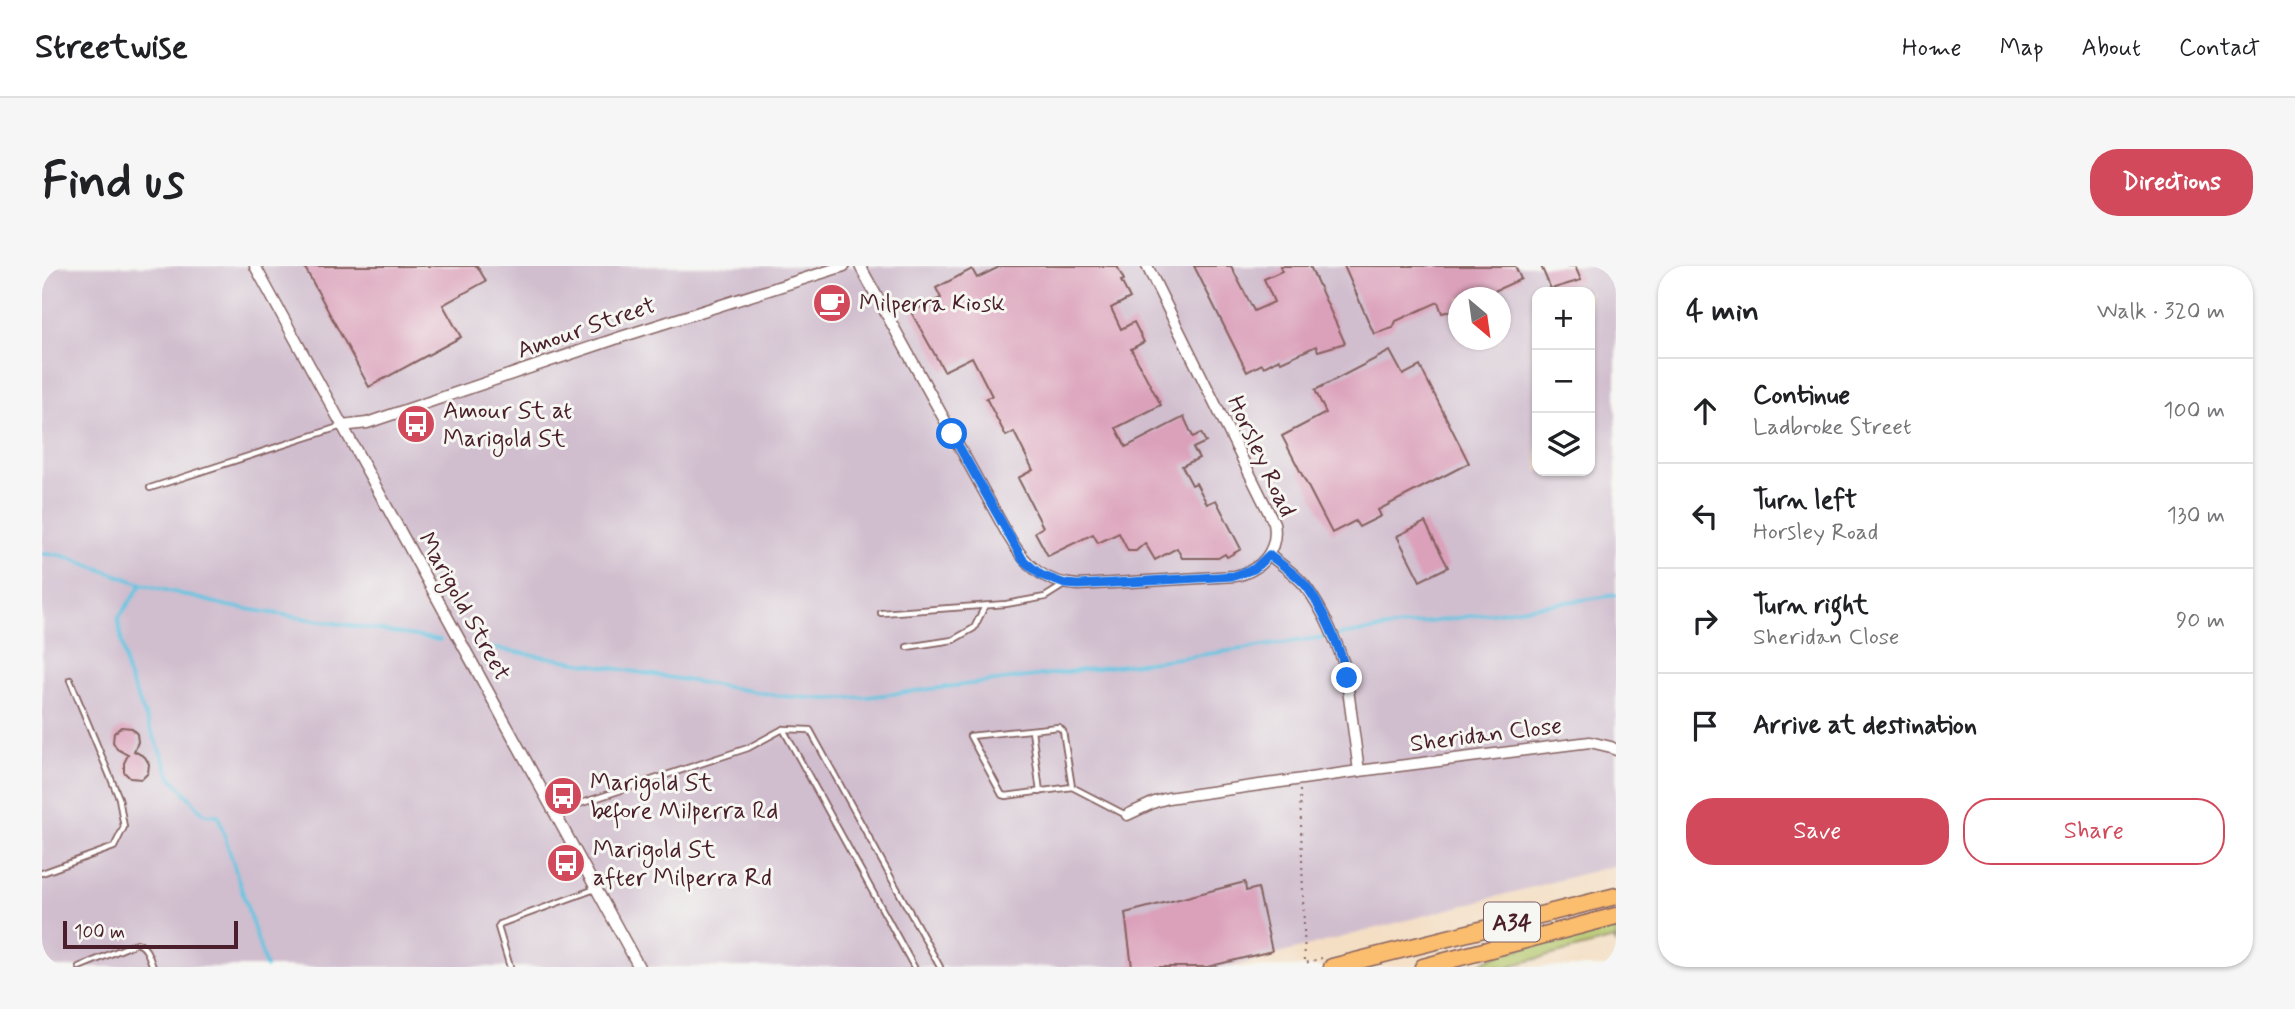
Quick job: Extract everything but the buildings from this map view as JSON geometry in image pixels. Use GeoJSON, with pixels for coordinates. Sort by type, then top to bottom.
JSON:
{"type":"FeatureCollection","features":[{"type":"Feature","properties":{"kind":"highway","name":"A34"},"geometry":{"type":"LineString","coordinates":[[1332,967],[1359,964],[1616,896]]}},
{"type":"Feature","properties":{"kind":"highway","name":"A34"},"geometry":{"type":"LineString","coordinates":[[1423,967],[1616,916]]}},
{"type":"Feature","properties":{"kind":"street","name":"Marigold Street"},"geometry":{"type":"LineString","coordinates":[[255,266],[639,967]]}},
{"type":"Feature","properties":{"kind":"street","name":"Amour Street"},"geometry":{"type":"LineString","coordinates":[[342,426],[367,423],[621,337],[844,266]]}},
{"type":"Feature","properties":{"kind":"street","name":"Horsley Road"},"geometry":{"type":"LineString","coordinates":[[860,266],[1013,544],[1031,568],[1065,584],[1234,576],[1254,569],[1269,555],[1275,537],[1271,516],[1147,266]]}},
{"type":"Feature","properties":{"kind":"street"},"geometry":{"type":"LineString","coordinates":[[1269,555],[1306,587],[1341,654],[1347,678],[1359,771]]}},
{"type":"Feature","properties":{"kind":"street","name":"Sheridan Close"},"geometry":{"type":"LineString","coordinates":[[1127,815],[1168,798],[1359,771],[1590,742],[1616,750]]}},
{"type":"Feature","properties":{"kind":"lane"},"geometry":{"type":"LineString","coordinates":[[150,488],[342,426]]}},
{"type":"Feature","properties":{"kind":"lane"},"geometry":{"type":"LineString","coordinates":[[881,613],[985,606],[1045,597],[1065,584]]}},
{"type":"Feature","properties":{"kind":"lane"},"geometry":{"type":"LineString","coordinates":[[906,648],[953,640],[974,628],[985,606]]}},
{"type":"Feature","properties":{"kind":"lane"},"geometry":{"type":"LineString","coordinates":[[42,873],[114,847],[124,827],[119,798],[70,680]]}},
{"type":"Feature","properties":{"kind":"lane"},"geometry":{"type":"LineString","coordinates":[[1072,788],[1063,731],[1059,727],[970,736],[1002,795],[1072,788],[1127,815]]}},
{"type":"Feature","properties":{"kind":"lane"},"geometry":{"type":"LineString","coordinates":[[783,729],[914,967]]}},
{"type":"Feature","properties":{"kind":"lane"},"geometry":{"type":"LineString","coordinates":[[555,813],[748,748],[783,729],[807,729],[813,733],[940,967]]}},
{"type":"Feature","properties":{"kind":"lane"},"geometry":{"type":"LineString","coordinates":[[1032,730],[1040,792]]}},
{"type":"Feature","properties":{"kind":"lane"},"geometry":{"type":"LineString","coordinates":[[510,967],[499,924],[596,888]]}},
{"type":"Feature","properties":{"kind":"lane"},"geometry":{"type":"LineString","coordinates":[[79,967],[137,943],[147,950],[153,967]]}},
{"type":"Feature","properties":{"kind":"path"},"geometry":{"type":"LineString","coordinates":[[1300,780],[1305,963]]}},
{"type":"Feature","properties":{"kind":"shaded area"},"geometry":{"type":"Polygon","coordinates":[[[42,266],[1616,266],[1616,865],[1229,967],[42,967],[42,266]]]}},
{"type":"Feature","properties":{"kind":"green space"},"geometry":{"type":"Polygon","coordinates":[[[1616,924],[1616,945],[1614,939],[1513,967],[1474,967],[1499,954],[1616,924]]]}},
{"type":"Feature","properties":{"kind":"waterway"},"geometry":{"type":"LineString","coordinates":[[42,554],[61,555],[142,584],[228,606],[440,640]]}},
{"type":"Feature","properties":{"kind":"waterway"},"geometry":{"type":"LineString","coordinates":[[142,584],[118,619],[127,673],[171,777],[204,814],[218,815],[266,967]]}},
{"type":"Feature","properties":{"kind":"waterway"},"geometry":{"type":"LineString","coordinates":[[492,648],[781,696],[827,699],[867,697],[1180,658],[1616,595]]}},
{"type":"Feature","properties":{"kind":"place","name":"Milperra Kiosk"},"geometry":{"type":"Point","coordinates":[832,303]}},
{"type":"Feature","properties":{"kind":"place","name":"Amour St at Marigold St"},"geometry":{"type":"Point","coordinates":[416,424]}},
{"type":"Feature","properties":{"kind":"place","name":"Marigold St before Milperra Rd"},"geometry":{"type":"Point","coordinates":[563,796]}},
{"type":"Feature","properties":{"kind":"place","name":"Marigold St after Milperra Rd"},"geometry":{"type":"Point","coordinates":[566,863]}},
{"type":"Feature","properties":{"kind":"route"},"geometry":{"type":"LineString","coordinates":[[952,434],[1016,550],[1023,560],[1041,575],[1053,581],[1078,585],[1234,576],[1254,569],[1269,555],[1297,577],[1314,598],[1341,654],[1347,678]]}}]}
